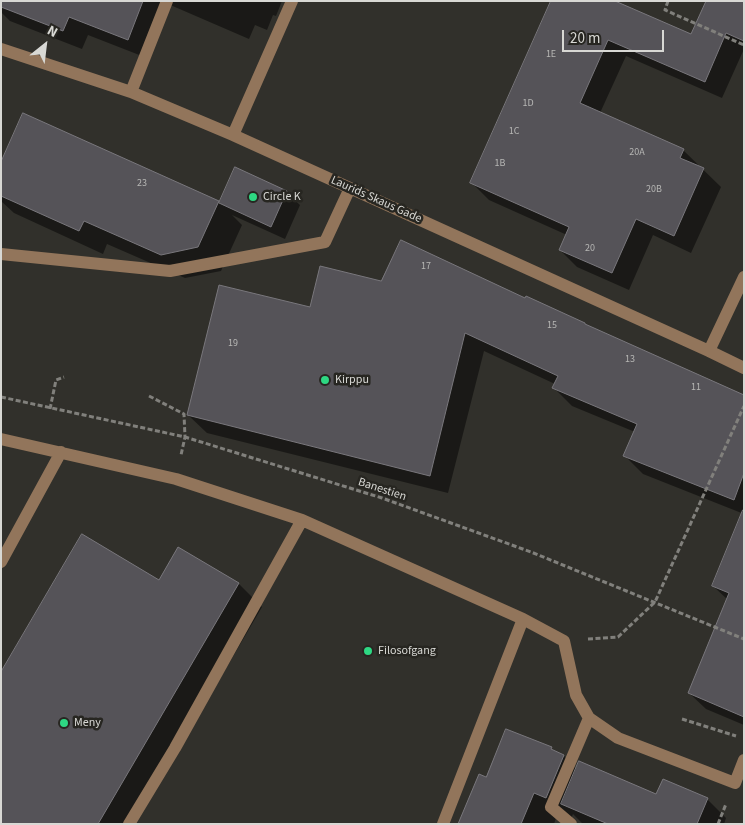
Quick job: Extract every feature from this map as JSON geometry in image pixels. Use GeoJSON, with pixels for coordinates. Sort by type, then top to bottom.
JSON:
{"type":"FeatureCollection","features":[{"type":"Feature","properties":{"kind":"street"},"geometry":{"type":"LineString","coordinates":[[131,92],[167,1]]}},
{"type":"Feature","properties":{"kind":"street"},"geometry":{"type":"LineString","coordinates":[[233,135],[292,1]]}},
{"type":"Feature","properties":{"kind":"street","name":"Laurids Skaus Gade"},"geometry":{"type":"LineString","coordinates":[[1,49],[131,92],[233,135],[744,368]]}},
{"type":"Feature","properties":{"kind":"street"},"geometry":{"type":"LineString","coordinates":[[1,254],[170,271],[315,244],[325,242],[350,188]]}},
{"type":"Feature","properties":{"kind":"street"},"geometry":{"type":"LineString","coordinates":[[709,351],[744,277]]}},
{"type":"Feature","properties":{"kind":"street"},"geometry":{"type":"LineString","coordinates":[[1,439],[176,479],[302,520],[524,619],[564,641],[576,695],[589,718],[618,738],[735,783],[744,760]]}},
{"type":"Feature","properties":{"kind":"street"},"geometry":{"type":"LineString","coordinates":[[1,562],[61,452]]}},
{"type":"Feature","properties":{"kind":"street"},"geometry":{"type":"LineString","coordinates":[[129,824],[174,748],[302,520]]}},
{"type":"Feature","properties":{"kind":"street"},"geometry":{"type":"LineString","coordinates":[[443,824],[524,619]]}},
{"type":"Feature","properties":{"kind":"street"},"geometry":{"type":"LineString","coordinates":[[571,824],[551,807],[589,718]]}},
{"type":"Feature","properties":{"kind":"path"},"geometry":{"type":"LineString","coordinates":[[668,1],[664,10],[744,45]]}},
{"type":"Feature","properties":{"kind":"path"},"geometry":{"type":"LineString","coordinates":[[50,409],[56,380],[64,377]]}},
{"type":"Feature","properties":{"kind":"path"},"geometry":{"type":"LineString","coordinates":[[148,396],[184,414],[185,437]]}},
{"type":"Feature","properties":{"kind":"path","name":"Banestien"},"geometry":{"type":"LineString","coordinates":[[1,397],[185,437],[391,502],[531,552],[744,639]]}},
{"type":"Feature","properties":{"kind":"path"},"geometry":{"type":"LineString","coordinates":[[564,641],[618,637],[655,602],[744,406]]}},
{"type":"Feature","properties":{"kind":"path"},"geometry":{"type":"LineString","coordinates":[[682,719],[744,739]]}},
{"type":"Feature","properties":{"kind":"building"},"geometry":{"type":"Polygon","coordinates":[[[1,1],[143,1],[128,40],[69,17],[63,31],[1,7],[1,1]]]}},
{"type":"Feature","properties":{"kind":"building"},"geometry":{"type":"Polygon","coordinates":[[[551,1],[615,1],[691,34],[706,1],[744,1],[744,41],[726,33],[705,82],[608,40],[580,103],[684,149],[680,158],[704,168],[674,236],[636,219],[612,273],[559,250],[569,227],[470,183],[551,1]]]}},
{"type":"Feature","properties":{"kind":"building"},"geometry":{"type":"Polygon","coordinates":[[[23,113],[219,201],[198,247],[161,255],[84,221],[79,231],[1,196],[1,162],[23,113]]]}},
{"type":"Feature","properties":{"kind":"building","name":"Circle K"},"geometry":{"type":"Polygon","coordinates":[[[235,167],[287,191],[271,227],[219,203],[235,167]]]}},
{"type":"Feature","properties":{"kind":"building"},"geometry":{"type":"Polygon","coordinates":[[[401,240],[525,298],[526,296],[744,395],[744,473],[734,500],[623,456],[637,424],[552,388],[558,376],[465,333],[430,476],[187,415],[219,285],[310,307],[320,266],[381,281],[401,240]]]}},
{"type":"Feature","properties":{"kind":"building"},"geometry":{"type":"Polygon","coordinates":[[[743,510],[744,717],[688,693],[729,593],[712,586],[743,510]]]}},
{"type":"Feature","properties":{"kind":"building"},"geometry":{"type":"Polygon","coordinates":[[[82,534],[159,580],[178,547],[239,583],[98,824],[1,824],[1,672],[82,534]]]}},
{"type":"Feature","properties":{"kind":"building"},"geometry":{"type":"Polygon","coordinates":[[[506,729],[552,747],[551,749],[564,755],[546,798],[534,793],[521,824],[458,824],[479,774],[486,777],[506,729]]]}},
{"type":"Feature","properties":{"kind":"building"},"geometry":{"type":"Polygon","coordinates":[[[579,761],[656,794],[663,779],[708,798],[697,824],[608,824],[561,804],[579,761]]]}},
{"type":"Feature","properties":{"kind":"place","name":"Circle K"},"geometry":{"type":"Point","coordinates":[253,197]}},
{"type":"Feature","properties":{"kind":"place","name":"Kirppu"},"geometry":{"type":"Point","coordinates":[325,380]}},
{"type":"Feature","properties":{"kind":"place","name":"Filosofgang"},"geometry":{"type":"Point","coordinates":[368,651]}},
{"type":"Feature","properties":{"kind":"place","name":"Meny"},"geometry":{"type":"Point","coordinates":[64,723]}}]}
